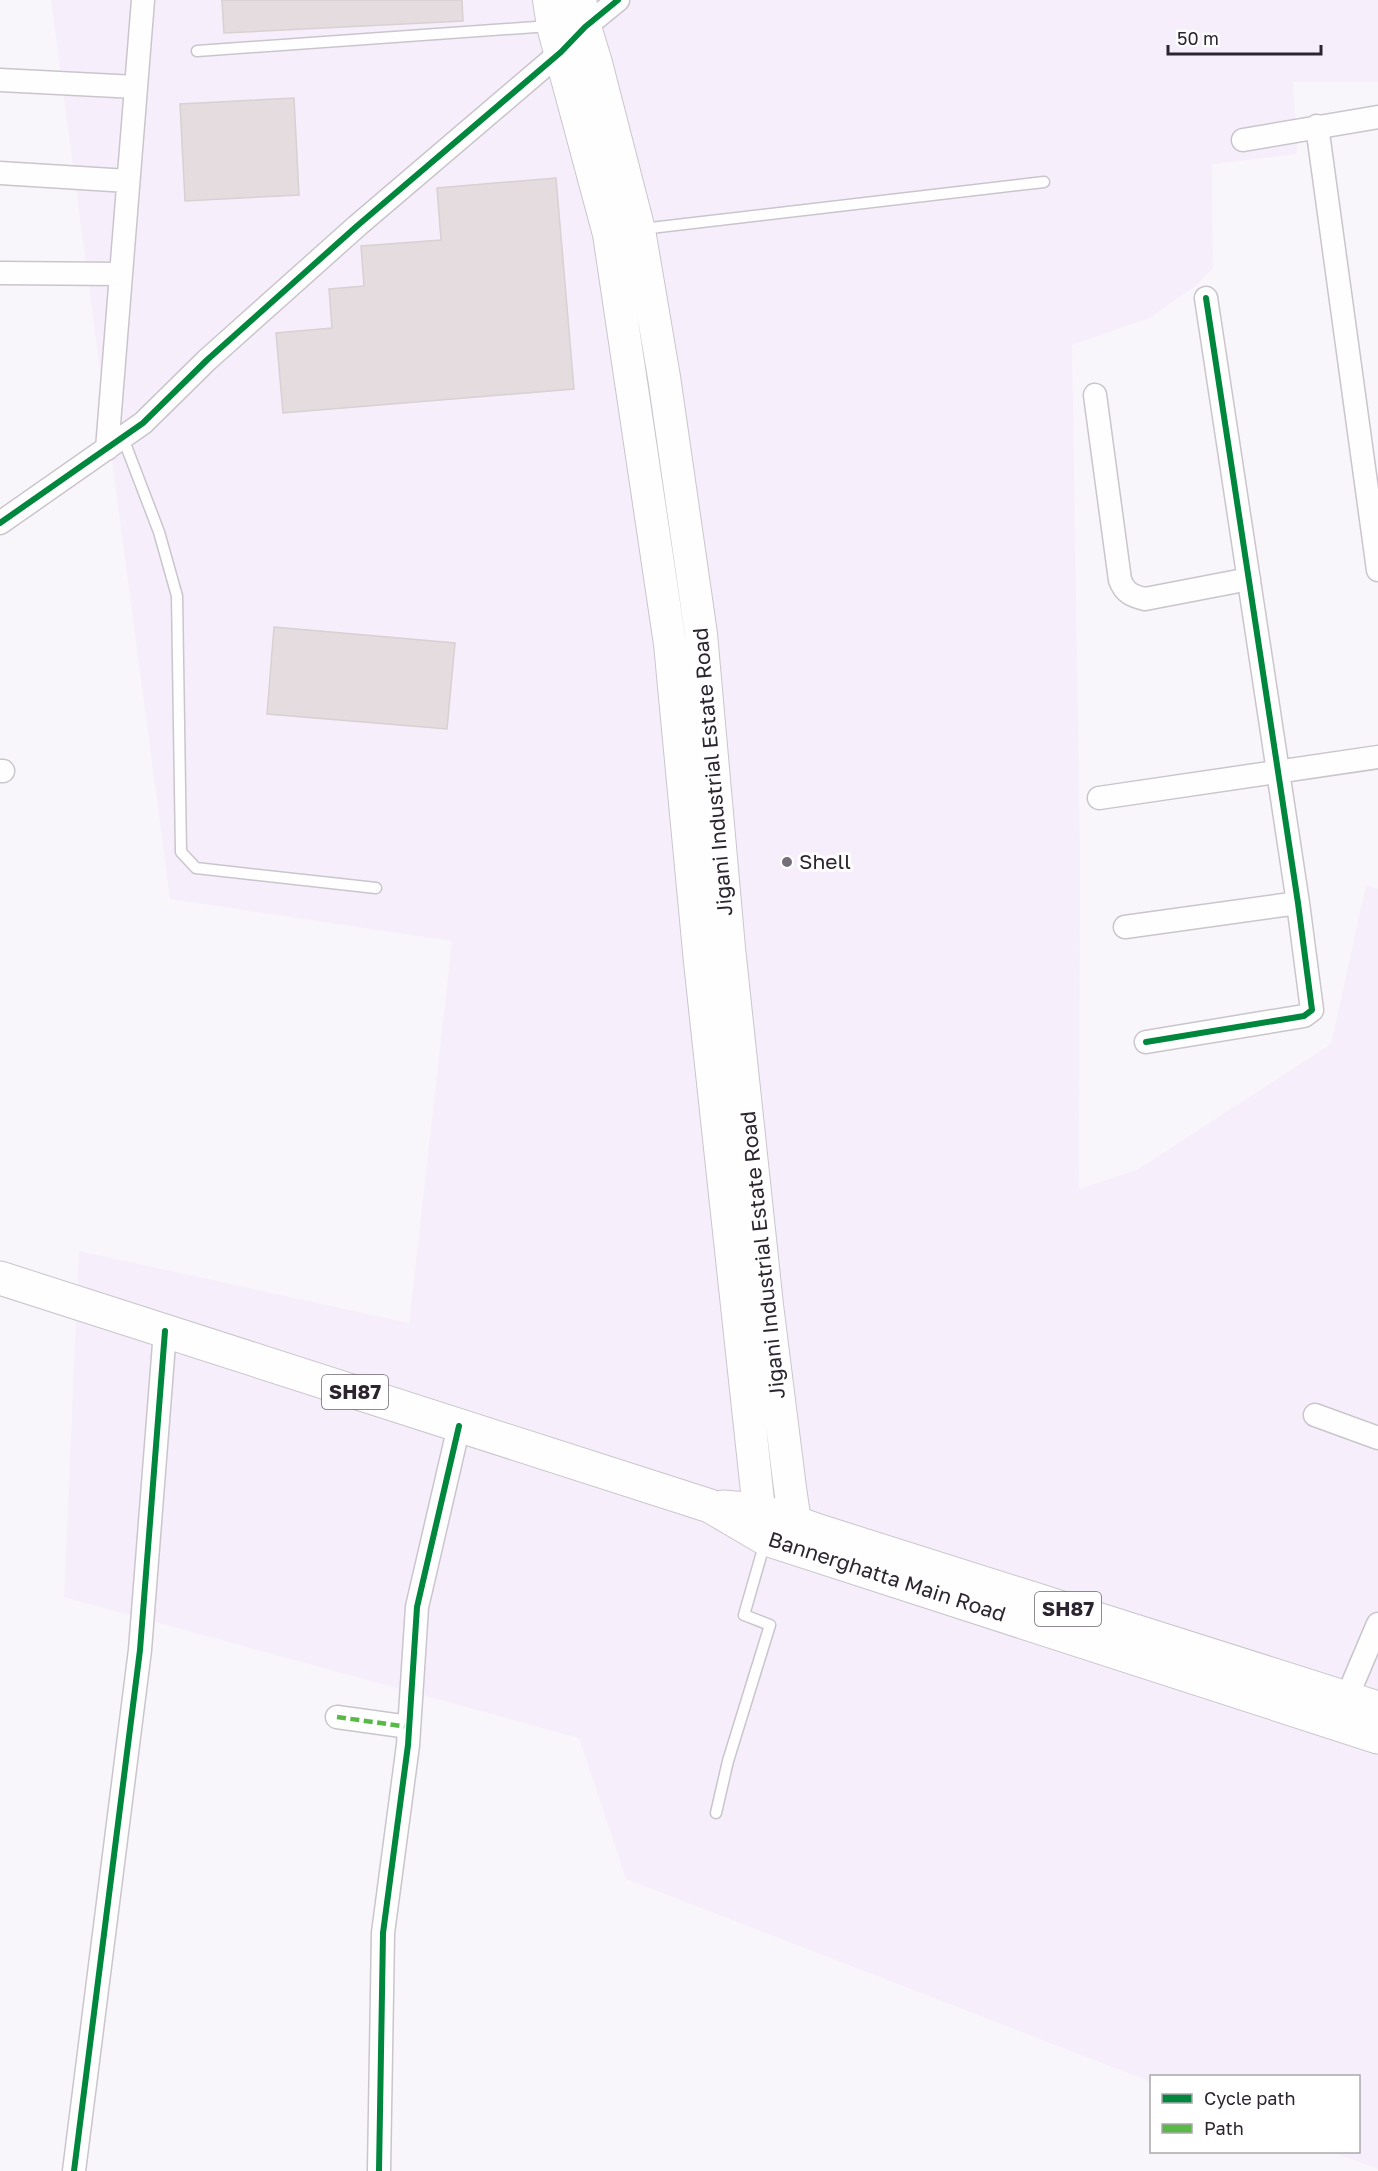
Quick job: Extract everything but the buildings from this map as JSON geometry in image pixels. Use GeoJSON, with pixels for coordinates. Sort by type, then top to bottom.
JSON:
{"type":"FeatureCollection","features":[{"type":"Feature","properties":{"kind":"main road","name":"Jigani Industrial Estate Road"},"geometry":{"type":"LineString","coordinates":[[582,14],[639,230],[664,377],[701,634],[729,948],[766,1293],[800,1536]]}},
{"type":"Feature","properties":{"kind":"main road","name":"Jigani Industrial Estate Road"},"geometry":{"type":"LineString","coordinates":[[555,26],[609,234],[670,644],[704,998],[763,1524]]}},
{"type":"Feature","properties":{"kind":"main road","name":"Bannerghatta Main Road"},"geometry":{"type":"LineString","coordinates":[[0,1278],[1341,1710],[1378,1737]]}},
{"type":"Feature","properties":{"kind":"main road","name":"Bannerghatta Main Road"},"geometry":{"type":"LineString","coordinates":[[1341,1710],[1378,1708]]}},
{"type":"Feature","properties":{"kind":"street"},"geometry":{"type":"LineString","coordinates":[[115,444],[121,274],[143,0]]}},
{"type":"Feature","properties":{"kind":"street"},"geometry":{"type":"LineString","coordinates":[[0,523],[143,423],[207,360],[357,226],[555,26],[618,0]]}},
{"type":"Feature","properties":{"kind":"street"},"geometry":{"type":"LineString","coordinates":[[0,80],[136,87]]}},
{"type":"Feature","properties":{"kind":"street"},"geometry":{"type":"LineString","coordinates":[[1243,140],[1378,117]]}},
{"type":"Feature","properties":{"kind":"street"},"geometry":{"type":"LineString","coordinates":[[1317,126],[1378,570]]}},
{"type":"Feature","properties":{"kind":"street"},"geometry":{"type":"LineString","coordinates":[[0,173],[128,181]]}},
{"type":"Feature","properties":{"kind":"street"},"geometry":{"type":"LineString","coordinates":[[0,273],[121,274]]}},
{"type":"Feature","properties":{"kind":"street"},"geometry":{"type":"LineString","coordinates":[[1146,1042],[1304,1016],[1310,1013],[1312,1004],[1279,771],[1206,298]]}},
{"type":"Feature","properties":{"kind":"street"},"geometry":{"type":"LineString","coordinates":[[1095,395],[1120,580],[1124,589],[1132,596],[1145,599],[1249,579]]}},
{"type":"Feature","properties":{"kind":"street"},"geometry":{"type":"LineString","coordinates":[[1099,798],[1378,757]]}},
{"type":"Feature","properties":{"kind":"street"},"geometry":{"type":"LineString","coordinates":[[1125,927],[1298,903]]}},
{"type":"Feature","properties":{"kind":"street"},"geometry":{"type":"LineString","coordinates":[[75,2171],[140,1650],[165,1331]]}},
{"type":"Feature","properties":{"kind":"street"},"geometry":{"type":"LineString","coordinates":[[1315,1415],[1378,1438]]}},
{"type":"Feature","properties":{"kind":"street"},"geometry":{"type":"LineString","coordinates":[[379,2171],[383,1933],[409,1727],[417,1606],[459,1426]]}},
{"type":"Feature","properties":{"kind":"street"},"geometry":{"type":"LineString","coordinates":[[1341,1710],[1378,1624]]}},
{"type":"Feature","properties":{"kind":"street"},"geometry":{"type":"LineString","coordinates":[[337,1717],[409,1727]]}},
{"type":"Feature","properties":{"kind":"lane"},"geometry":{"type":"LineString","coordinates":[[197,51],[555,26]]}},
{"type":"Feature","properties":{"kind":"lane"},"geometry":{"type":"LineString","coordinates":[[639,230],[1044,182]]}},
{"type":"Feature","properties":{"kind":"lane"},"geometry":{"type":"LineString","coordinates":[[115,444],[159,532],[177,596],[181,852],[196,868],[376,888]]}},
{"type":"Feature","properties":{"kind":"lane"},"geometry":{"type":"LineString","coordinates":[[716,1813],[728,1761],[770,1625],[744,1615],[763,1524]]}},
{"type":"Feature","properties":{"kind":"shaded area"},"geometry":{"type":"Polygon","coordinates":[[[51,0],[1378,0],[1378,82],[1293,82],[1297,154],[1212,164],[1213,268],[1194,287],[1149,318],[1072,345],[1080,853],[1079,1189],[1137,1170],[1331,1044],[1366,885],[1378,889],[1378,2169],[1335,2153],[1360,2153],[1360,2075],[1150,2075],[1150,2082],[626,1879],[579,1738],[64,1597],[79,1251],[409,1323],[452,941],[170,899],[51,0]]]}},
{"type":"Feature","properties":{"kind":"marked path"},"geometry":{"type":"LineString","coordinates":[[337,1717],[409,1727]]}},
{"type":"Feature","properties":{"kind":"cycle path"},"geometry":{"type":"LineString","coordinates":[[0,523],[143,423],[207,360],[357,226],[561,52],[585,27],[618,0]]}},
{"type":"Feature","properties":{"kind":"cycle path"},"geometry":{"type":"LineString","coordinates":[[1146,1042],[1304,1016],[1312,1010],[1298,903],[1206,298]]}},
{"type":"Feature","properties":{"kind":"cycle path"},"geometry":{"type":"LineString","coordinates":[[74,2171],[140,1650],[165,1331]]}},
{"type":"Feature","properties":{"kind":"cycle path"},"geometry":{"type":"LineString","coordinates":[[379,2171],[383,1933],[408,1745],[417,1607],[459,1426]]}},
{"type":"Feature","properties":{"kind":"place","name":"Shell"},"geometry":{"type":"Point","coordinates":[787,862]}}]}
